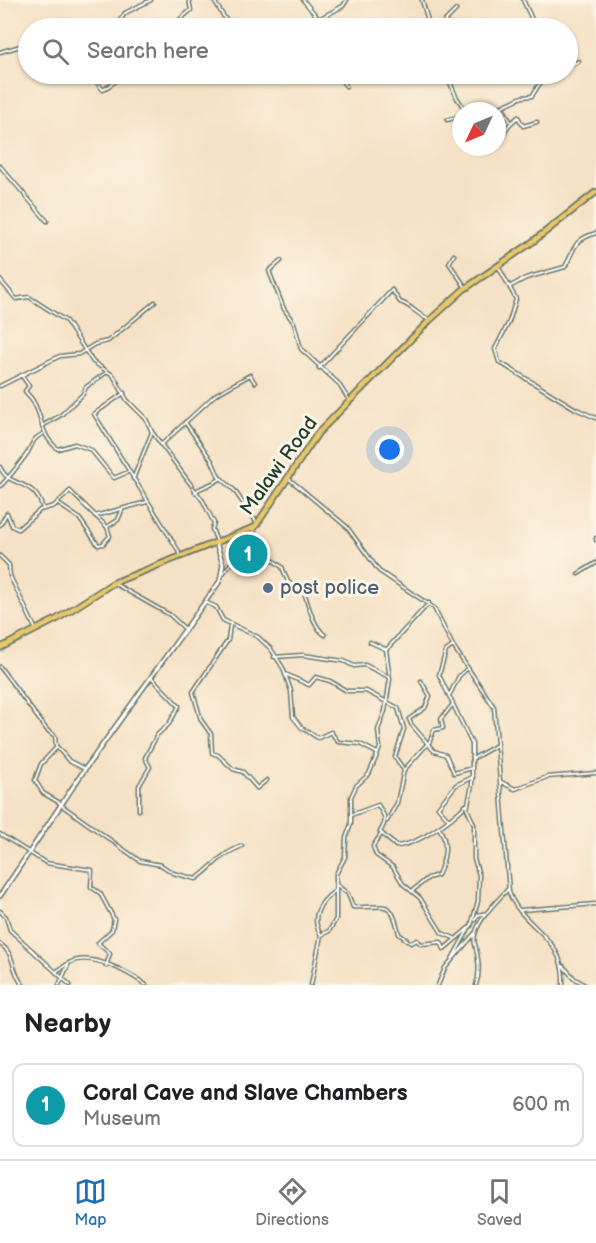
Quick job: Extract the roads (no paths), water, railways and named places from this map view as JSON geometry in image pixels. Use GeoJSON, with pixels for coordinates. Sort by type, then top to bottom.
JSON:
{"type":"FeatureCollection","features":[{"type":"Feature","properties":{"kind":"main road","name":"Malawi Road"},"geometry":{"type":"LineString","coordinates":[[0,648],[36,630],[113,583],[257,526],[316,436],[430,320],[466,288],[596,193]]}},
{"type":"Feature","properties":{"kind":"street"},"geometry":{"type":"LineString","coordinates":[[122,18],[125,13],[151,0]]}},
{"type":"Feature","properties":{"kind":"street"},"geometry":{"type":"LineString","coordinates":[[182,18],[191,10],[189,0]]}},
{"type":"Feature","properties":{"kind":"street"},"geometry":{"type":"LineString","coordinates":[[214,0],[225,18]]}},
{"type":"Feature","properties":{"kind":"street"},"geometry":{"type":"LineString","coordinates":[[303,0],[319,18]]}},
{"type":"Feature","properties":{"kind":"street"},"geometry":{"type":"LineString","coordinates":[[322,18],[343,6],[347,0]]}},
{"type":"Feature","properties":{"kind":"street"},"geometry":{"type":"LineString","coordinates":[[422,0],[427,18]]}},
{"type":"Feature","properties":{"kind":"street"},"geometry":{"type":"LineString","coordinates":[[523,0],[531,18]]}},
{"type":"Feature","properties":{"kind":"street"},"geometry":{"type":"LineString","coordinates":[[448,18],[456,10]]}},
{"type":"Feature","properties":{"kind":"street"},"geometry":{"type":"LineString","coordinates":[[0,52],[18,45]]}},
{"type":"Feature","properties":{"kind":"street"},"geometry":{"type":"LineString","coordinates":[[98,84],[103,90],[112,84]]}},
{"type":"Feature","properties":{"kind":"street"},"geometry":{"type":"LineString","coordinates":[[451,84],[460,102]]}},
{"type":"Feature","properties":{"kind":"street"},"geometry":{"type":"LineString","coordinates":[[506,104],[532,96],[539,84]]}},
{"type":"Feature","properties":{"kind":"street"},"geometry":{"type":"LineString","coordinates":[[506,113],[511,123]]}},
{"type":"Feature","properties":{"kind":"street"},"geometry":{"type":"LineString","coordinates":[[506,129],[518,117],[523,126],[537,122]]}},
{"type":"Feature","properties":{"kind":"street"},"geometry":{"type":"LineString","coordinates":[[447,120],[452,119]]}},
{"type":"Feature","properties":{"kind":"street"},"geometry":{"type":"LineString","coordinates":[[0,166],[47,221]]}},
{"type":"Feature","properties":{"kind":"street"},"geometry":{"type":"LineString","coordinates":[[511,286],[526,278],[565,267],[568,255],[579,240],[596,233]]}},
{"type":"Feature","properties":{"kind":"street"},"geometry":{"type":"LineString","coordinates":[[454,255],[449,263],[466,288]]}},
{"type":"Feature","properties":{"kind":"street"},"geometry":{"type":"LineString","coordinates":[[281,261],[269,268],[271,279],[285,312],[294,323],[301,349],[319,368],[338,383],[350,401]]}},
{"type":"Feature","properties":{"kind":"street"},"geometry":{"type":"LineString","coordinates":[[498,266],[511,286],[516,299],[515,307],[495,349],[499,362],[576,409],[596,418]]}},
{"type":"Feature","properties":{"kind":"street"},"geometry":{"type":"LineString","coordinates":[[0,280],[16,299],[28,297],[66,321],[93,362],[108,371],[127,400],[146,419],[152,432],[212,516],[214,523],[212,530],[223,564],[222,575]]}},
{"type":"Feature","properties":{"kind":"street"},"geometry":{"type":"LineString","coordinates":[[319,368],[392,290],[400,302],[409,305],[421,316],[430,320]]}},
{"type":"Feature","properties":{"kind":"street"},"geometry":{"type":"LineString","coordinates":[[0,386],[60,356],[87,351],[95,344],[112,338],[135,315],[155,302]]}},
{"type":"Feature","properties":{"kind":"street"},"geometry":{"type":"LineString","coordinates":[[42,426],[61,415],[83,394],[86,387],[108,371]]}},
{"type":"Feature","properties":{"kind":"street"},"geometry":{"type":"LineString","coordinates":[[161,445],[216,395],[250,375],[255,383]]}},
{"type":"Feature","properties":{"kind":"street"},"geometry":{"type":"LineString","coordinates":[[22,376],[29,386],[25,391],[34,403],[43,434],[58,449],[75,444],[91,450],[114,478],[128,472]]}},
{"type":"Feature","properties":{"kind":"street"},"geometry":{"type":"LineString","coordinates":[[124,393],[94,414],[178,550],[180,557]]}},
{"type":"Feature","properties":{"kind":"street"},"geometry":{"type":"LineString","coordinates":[[0,896],[85,769],[222,575],[256,531],[257,526],[234,490],[220,479],[212,461],[185,422]]}},
{"type":"Feature","properties":{"kind":"street"},"geometry":{"type":"LineString","coordinates":[[133,479],[152,432]]}},
{"type":"Feature","properties":{"kind":"street"},"geometry":{"type":"LineString","coordinates":[[0,486],[9,479],[15,467],[29,452],[31,443],[43,434]]}},
{"type":"Feature","properties":{"kind":"street"},"geometry":{"type":"LineString","coordinates":[[0,467],[9,479],[30,488],[38,497],[43,509]]}},
{"type":"Feature","properties":{"kind":"street"},"geometry":{"type":"LineString","coordinates":[[288,478],[346,527],[379,571],[429,603],[438,613],[453,646],[494,707],[508,889],[511,898],[538,926],[561,963],[574,978],[585,985]]}},
{"type":"Feature","properties":{"kind":"street"},"geometry":{"type":"LineString","coordinates":[[195,492],[220,479]]}},
{"type":"Feature","properties":{"kind":"street"},"geometry":{"type":"LineString","coordinates":[[0,525],[2,518],[8,513],[12,526],[18,529],[43,509],[49,509],[70,491],[107,527],[110,536],[103,544],[98,545],[79,518],[57,503]]}},
{"type":"Feature","properties":{"kind":"street"},"geometry":{"type":"LineString","coordinates":[[95,516],[147,502]]}},
{"type":"Feature","properties":{"kind":"street"},"geometry":{"type":"LineString","coordinates":[[107,527],[118,520],[123,509]]}},
{"type":"Feature","properties":{"kind":"street"},"geometry":{"type":"LineString","coordinates":[[248,541],[282,567],[288,582],[304,592],[305,603],[314,617],[317,628],[325,634]]}},
{"type":"Feature","properties":{"kind":"street"},"geometry":{"type":"LineString","coordinates":[[0,556],[9,565],[10,576],[36,630]]}},
{"type":"Feature","properties":{"kind":"street"},"geometry":{"type":"LineString","coordinates":[[578,574],[596,563]]}},
{"type":"Feature","properties":{"kind":"street"},"geometry":{"type":"LineString","coordinates":[[113,583],[170,615],[185,629]]}},
{"type":"Feature","properties":{"kind":"street"},"geometry":{"type":"LineString","coordinates":[[205,602],[216,608],[222,620],[257,637],[274,657],[285,674],[291,691],[290,712],[302,728],[318,738],[332,732],[338,742],[360,744],[377,753]]}},
{"type":"Feature","properties":{"kind":"street"},"geometry":{"type":"LineString","coordinates":[[321,935],[329,931],[336,919],[336,874],[345,857],[351,797],[356,786],[369,774],[380,748],[377,737],[380,720],[385,711],[389,677],[387,649],[429,603]]}},
{"type":"Feature","properties":{"kind":"street"},"geometry":{"type":"LineString","coordinates":[[230,625],[228,640],[193,692],[201,720],[211,734],[212,753],[219,756],[233,769],[243,772],[256,788],[267,780]]}},
{"type":"Feature","properties":{"kind":"street"},"geometry":{"type":"LineString","coordinates":[[370,642],[387,649]]}},
{"type":"Feature","properties":{"kind":"street"},"geometry":{"type":"LineString","coordinates":[[453,646],[446,651],[439,675],[444,690],[450,694],[472,744],[473,777],[468,812],[474,824],[474,859],[479,875],[474,921]]}},
{"type":"Feature","properties":{"kind":"street"},"geometry":{"type":"LineString","coordinates":[[274,657],[303,655],[344,661],[354,666],[365,665],[389,677]]}},
{"type":"Feature","properties":{"kind":"street"},"geometry":{"type":"LineString","coordinates":[[0,667],[47,730],[55,736],[57,747],[69,761],[85,769]]}},
{"type":"Feature","properties":{"kind":"street"},"geometry":{"type":"LineString","coordinates":[[450,694],[459,676],[468,668]]}},
{"type":"Feature","properties":{"kind":"street"},"geometry":{"type":"LineString","coordinates":[[285,674],[309,685],[316,678],[321,678],[347,691],[366,691],[387,700],[402,714],[403,737],[395,757],[404,770]]}},
{"type":"Feature","properties":{"kind":"street"},"geometry":{"type":"LineString","coordinates":[[139,810],[139,786],[150,767],[145,758],[157,735],[169,724],[179,706],[151,677]]}},
{"type":"Feature","properties":{"kind":"street"},"geometry":{"type":"LineString","coordinates":[[421,681],[430,696],[425,708],[409,720],[434,751],[446,755],[454,773],[470,769],[473,765]]}},
{"type":"Feature","properties":{"kind":"street"},"geometry":{"type":"LineString","coordinates":[[453,704],[441,719],[443,728],[434,730],[427,743],[404,770],[397,803],[373,846],[376,855],[391,865],[403,884],[420,898],[442,933],[454,938]]}},
{"type":"Feature","properties":{"kind":"street"},"geometry":{"type":"LineString","coordinates":[[472,759],[497,745]]}},
{"type":"Feature","properties":{"kind":"street"},"geometry":{"type":"LineString","coordinates":[[57,747],[41,764],[35,778],[43,793],[60,802],[60,806],[140,861],[161,865],[173,873],[196,879],[212,867],[219,857],[242,846]]}},
{"type":"Feature","properties":{"kind":"street"},"geometry":{"type":"LineString","coordinates":[[501,782],[515,789],[547,777],[596,773]]}},
{"type":"Feature","properties":{"kind":"street"},"geometry":{"type":"LineString","coordinates":[[449,820],[438,807],[456,785],[473,777]]}},
{"type":"Feature","properties":{"kind":"street"},"geometry":{"type":"LineString","coordinates":[[382,833],[396,846],[408,846],[449,820],[468,802]]}},
{"type":"Feature","properties":{"kind":"street"},"geometry":{"type":"LineString","coordinates":[[351,815],[378,805],[387,821]]}},
{"type":"Feature","properties":{"kind":"street"},"geometry":{"type":"LineString","coordinates":[[412,891],[428,878],[438,875],[440,871],[446,848],[438,827]]}},
{"type":"Feature","properties":{"kind":"street"},"geometry":{"type":"LineString","coordinates":[[0,834],[56,866],[87,867],[92,870],[91,886],[100,893],[114,919],[112,930],[99,943],[110,954],[106,966]]}},
{"type":"Feature","properties":{"kind":"street"},"geometry":{"type":"LineString","coordinates":[[336,884],[348,894],[353,907],[374,906],[391,909],[395,913],[399,934],[411,943],[417,940],[421,944],[441,942],[444,949],[454,938],[468,930]]}},
{"type":"Feature","properties":{"kind":"street"},"geometry":{"type":"LineString","coordinates":[[449,963],[508,889]]}},
{"type":"Feature","properties":{"kind":"street"},"geometry":{"type":"LineString","coordinates":[[311,985],[321,935],[315,926],[317,913],[327,896],[335,891]]}},
{"type":"Feature","properties":{"kind":"street"},"geometry":{"type":"LineString","coordinates":[[521,910],[596,904]]}},
{"type":"Feature","properties":{"kind":"street"},"geometry":{"type":"LineString","coordinates":[[475,910],[478,915]]}},
{"type":"Feature","properties":{"kind":"street"},"geometry":{"type":"LineString","coordinates":[[0,911],[6,917],[10,930],[70,985]]}},
{"type":"Feature","properties":{"kind":"street"},"geometry":{"type":"LineString","coordinates":[[438,985],[478,915],[487,913]]}},
{"type":"Feature","properties":{"kind":"street"},"geometry":{"type":"LineString","coordinates":[[475,933],[480,974],[476,985]]}},
{"type":"Feature","properties":{"kind":"street"},"geometry":{"type":"LineString","coordinates":[[0,944],[12,956],[16,978],[23,985]]}},
{"type":"Feature","properties":{"kind":"street"},"geometry":{"type":"LineString","coordinates":[[57,971],[82,958],[120,968],[146,985]]}},
{"type":"Feature","properties":{"kind":"street"},"geometry":{"type":"LineString","coordinates":[[59,985],[69,963]]}},
{"type":"Feature","properties":{"kind":"street"},"geometry":{"type":"LineString","coordinates":[[561,963],[563,985]]}},
{"type":"Feature","properties":{"kind":"place","name":"Coral Cave and Slave Chambers"},"geometry":{"type":"Point","coordinates":[248,554]}},
{"type":"Feature","properties":{"kind":"place","name":"post police"},"geometry":{"type":"Point","coordinates":[268,588]}}]}
